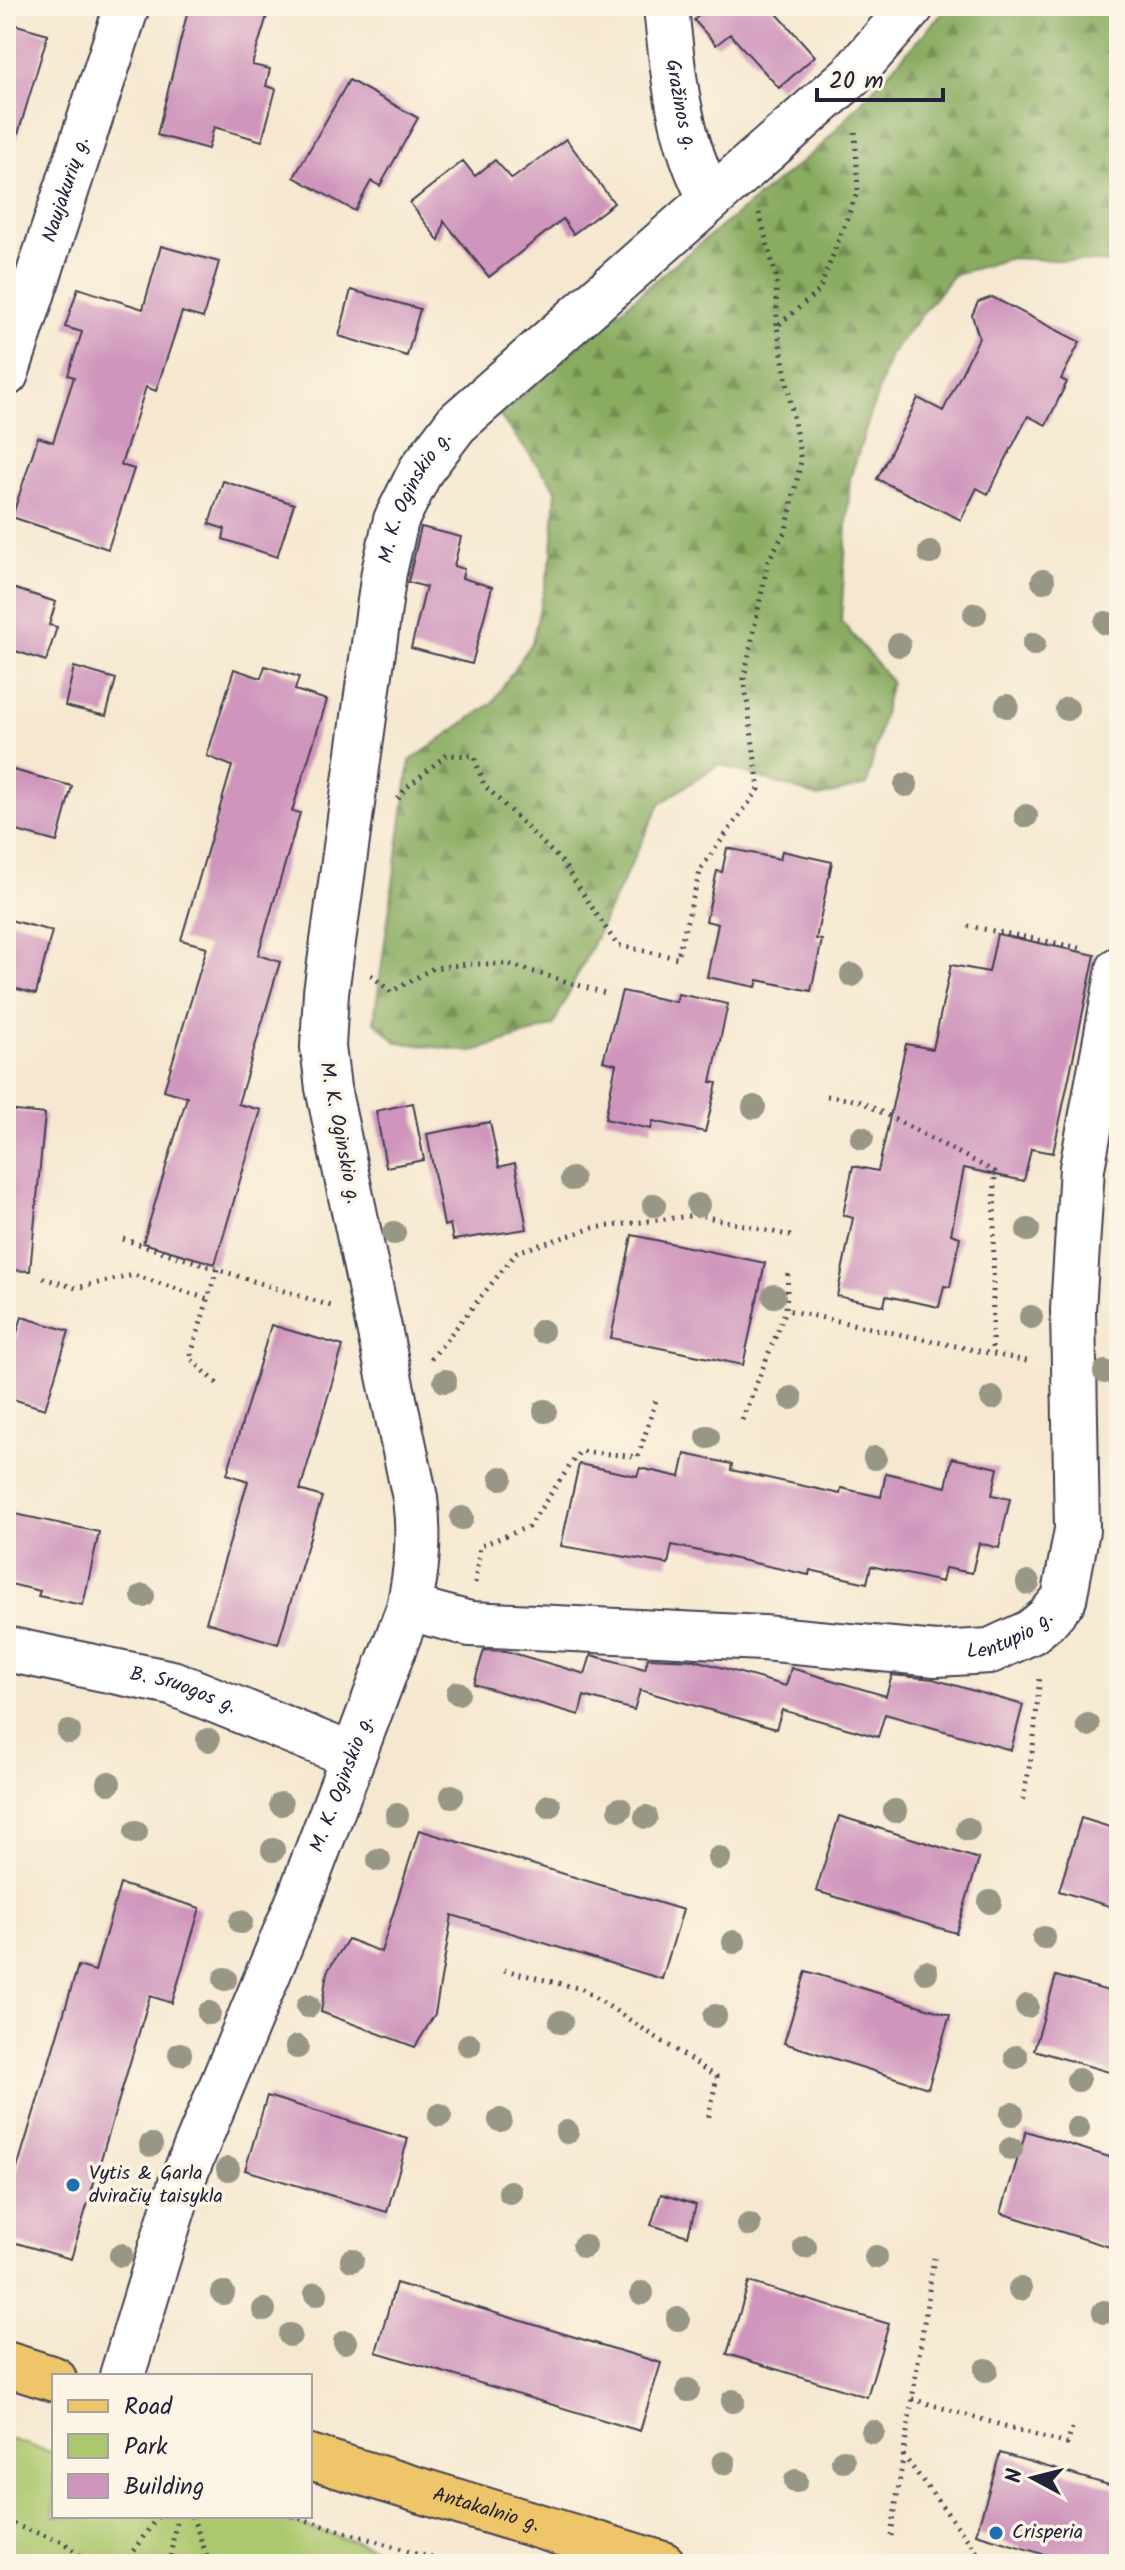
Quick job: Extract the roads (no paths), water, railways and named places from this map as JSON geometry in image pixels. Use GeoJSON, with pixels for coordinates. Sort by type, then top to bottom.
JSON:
{"type":"FeatureCollection","features":[{"type":"Feature","properties":{"kind":"main road"},"geometry":{"type":"LineString","coordinates":[[6,2364],[52,2378]]}},
{"type":"Feature","properties":{"kind":"main road","name":"Antakalnio g."},"geometry":{"type":"LineString","coordinates":[[312,2458],[663,2564]]}},
{"type":"Feature","properties":{"kind":"street","name":"Naujakurių g."},"geometry":{"type":"LineString","coordinates":[[6,374],[127,6]]}},
{"type":"Feature","properties":{"kind":"street","name":"Gražinos g."},"geometry":{"type":"LineString","coordinates":[[666,6],[685,131],[696,172],[711,198]]}},
{"type":"Feature","properties":{"kind":"street","name":"M. K. Oginskio g."},"geometry":{"type":"LineString","coordinates":[[123,2374],[180,2186],[298,1902],[409,1608],[418,1566],[419,1531],[328,1088],[323,1047],[328,976],[381,587],[396,520],[421,470],[456,424],[852,75],[912,6]]}},
{"type":"Feature","properties":{"kind":"street","name":"Lentupio g."},"geometry":{"type":"LineString","coordinates":[[409,1608],[470,1624],[763,1638],[936,1654],[990,1651],[1031,1632],[1064,1599],[1077,1530],[1073,1310],[1082,1168],[1104,959]]}},
{"type":"Feature","properties":{"kind":"street","name":"B. Sruogos g."},"geometry":{"type":"LineString","coordinates":[[6,1649],[172,1683],[353,1756]]}},
{"type":"Feature","properties":{"kind":"place","name":"Vytis & Garla dviračių taisykla"},"geometry":{"type":"Point","coordinates":[73,2185]}},
{"type":"Feature","properties":{"kind":"place","name":"Crisperia"},"geometry":{"type":"Point","coordinates":[996,2533]}}]}
